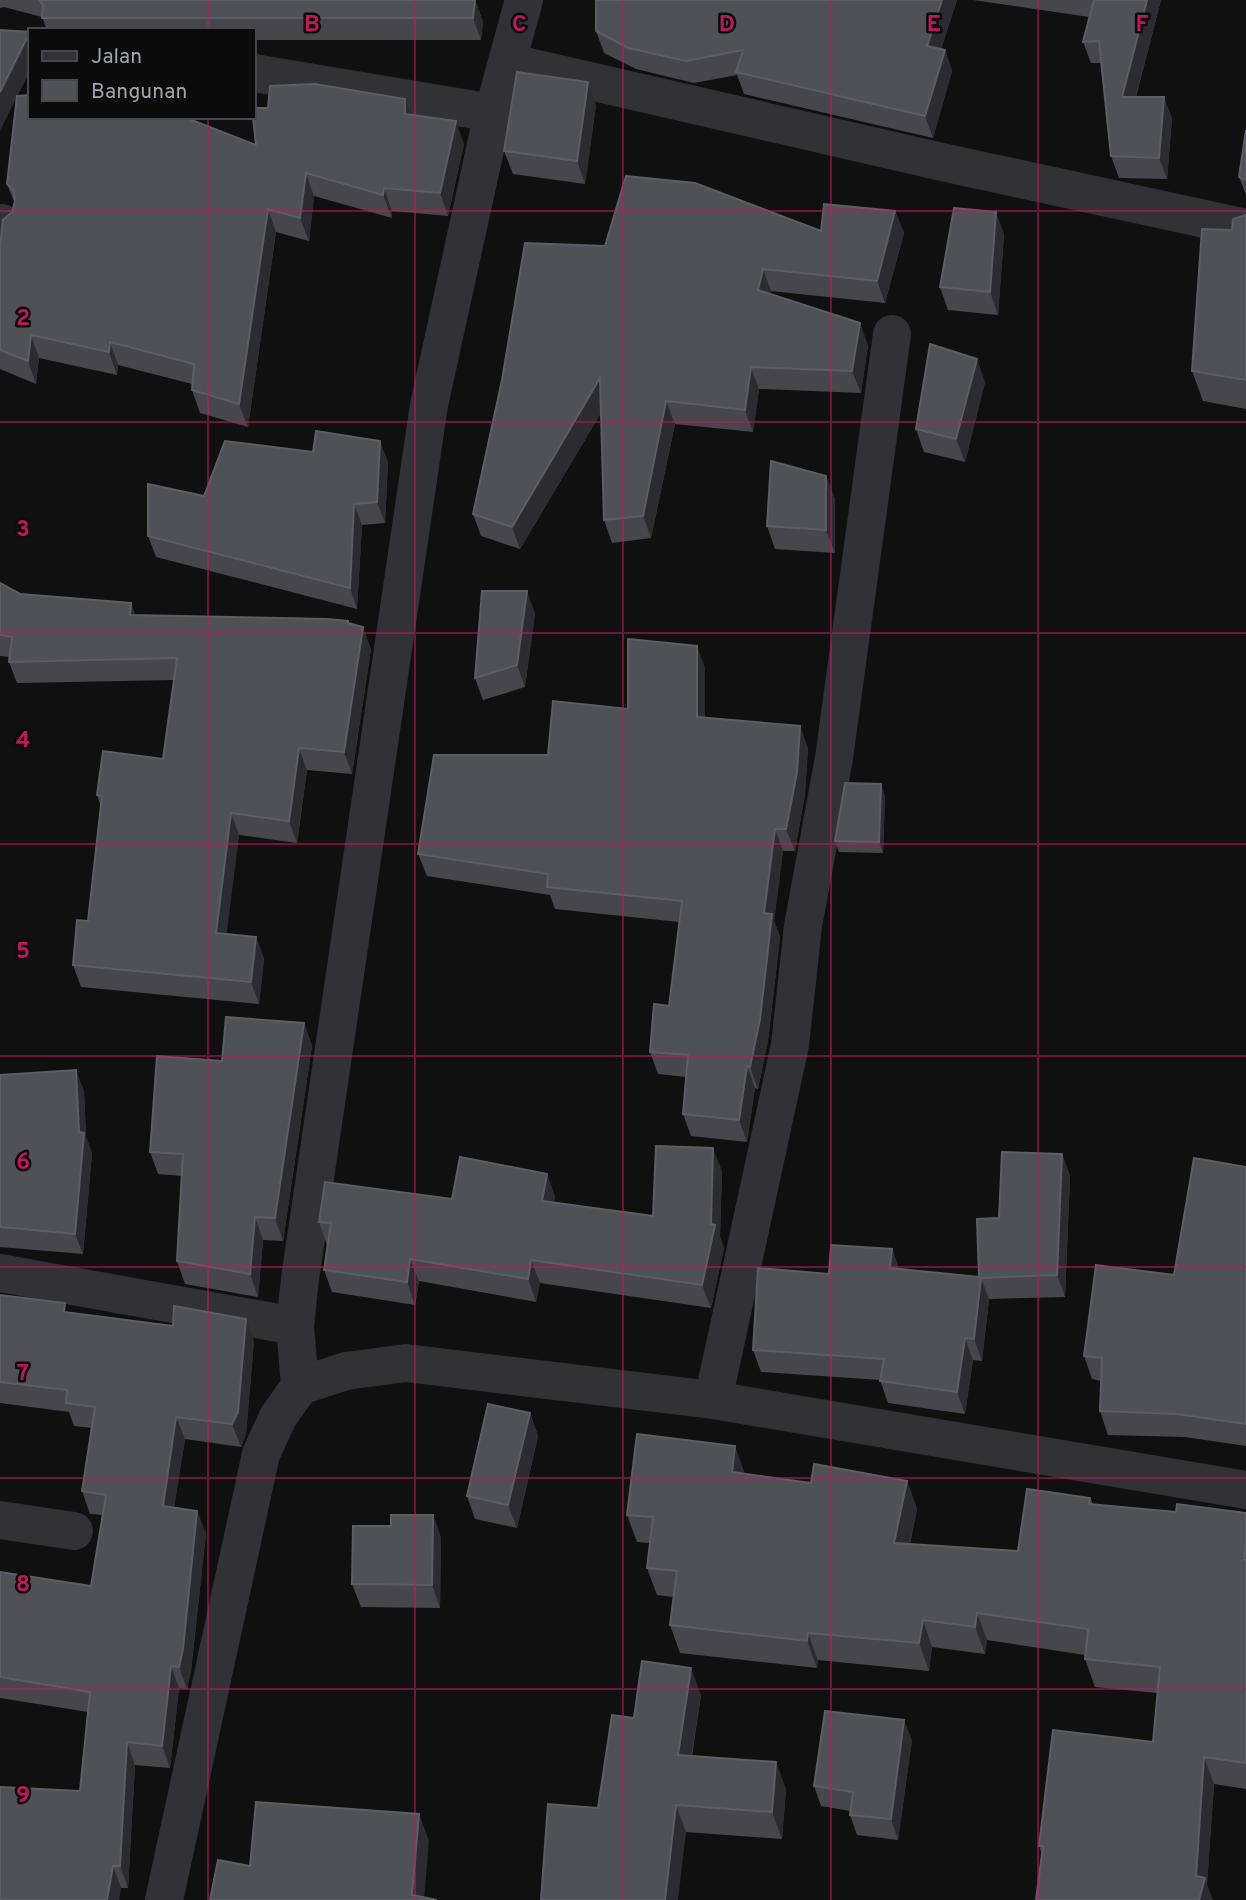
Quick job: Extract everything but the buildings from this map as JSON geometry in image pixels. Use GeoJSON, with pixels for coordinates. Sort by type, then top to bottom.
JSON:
{"type":"FeatureCollection","features":[{"type":"Feature","properties":{"kind":"street"},"geometry":{"type":"LineString","coordinates":[[300,1386],[295,1326],[429,405],[493,113],[524,0]]}},
{"type":"Feature","properties":{"kind":"street"},"geometry":{"type":"LineString","coordinates":[[507,62],[942,162],[1246,228]]}},
{"type":"Feature","properties":{"kind":"street"},"geometry":{"type":"LineString","coordinates":[[256,73],[493,113]]}},
{"type":"Feature","properties":{"kind":"street"},"geometry":{"type":"LineString","coordinates":[[713,1400],[790,1045],[803,926],[834,758],[892,334]]}},
{"type":"Feature","properties":{"kind":"street"},"geometry":{"type":"LineString","coordinates":[[0,1273],[295,1326]]}},
{"type":"Feature","properties":{"kind":"street"},"geometry":{"type":"LineString","coordinates":[[164,1900],[261,1454],[278,1417],[300,1386],[346,1371],[406,1363],[713,1400],[1246,1490]]}},
{"type":"Feature","properties":{"kind":"street"},"geometry":{"type":"LineString","coordinates":[[0,1520],[74,1531]]}}]}
